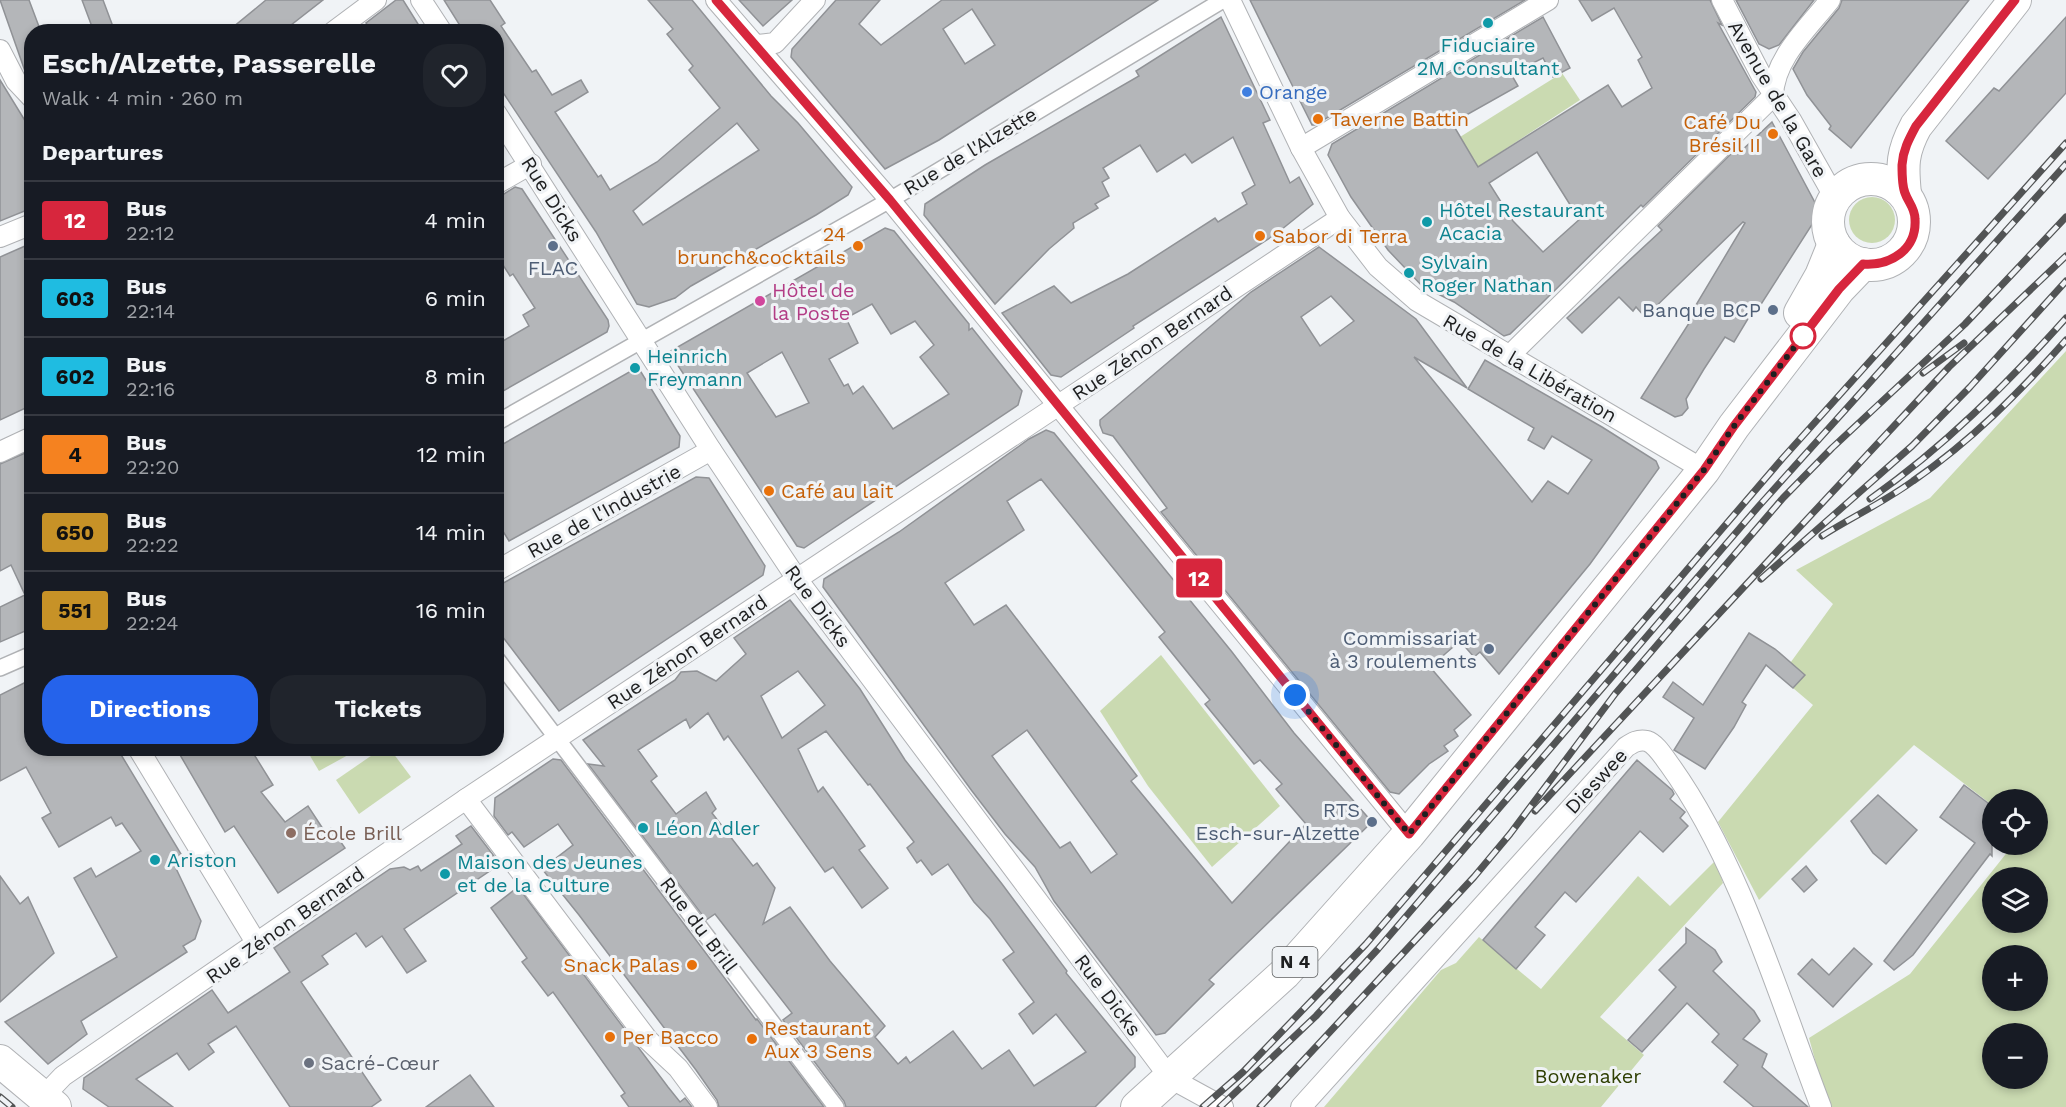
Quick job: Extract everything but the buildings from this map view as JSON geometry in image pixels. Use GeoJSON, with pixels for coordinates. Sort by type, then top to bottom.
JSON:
{"type":"FeatureCollection","features":[{"type":"Feature","properties":{"kind":"main road"},"geometry":{"type":"LineString","coordinates":[[1869,178],[1888,138],[1995,0]]}},
{"type":"Feature","properties":{"kind":"main road"},"geometry":{"type":"LineString","coordinates":[[1905,194],[1902,166],[1905,146],[1916,126],[2015,0]]}},
{"type":"Feature","properties":{"kind":"main road"},"geometry":{"type":"LineString","coordinates":[[1869,178],[1883,179],[1895,185],[1905,194],[1912,205],[1915,218],[1914,232],[1909,244],[1900,254],[1876,265],[1863,264],[1846,257],[1834,244],[1828,220],[1835,198],[1844,188],[1856,181],[1869,178]]}},
{"type":"Feature","properties":{"kind":"main road","name":"N 4"},"geometry":{"type":"LineString","coordinates":[[1734,426],[1821,276],[1834,244]]}},
{"type":"Feature","properties":{"kind":"main road","name":"N 4"},"geometry":{"type":"LineString","coordinates":[[1137,1107],[1284,974],[1409,834],[1704,470],[1734,426],[1839,289],[1863,264]]}},
{"type":"Feature","properties":{"kind":"main road"},"geometry":{"type":"LineString","coordinates":[[0,1061],[49,1102]]}},
{"type":"Feature","properties":{"kind":"street"},"geometry":{"type":"LineString","coordinates":[[344,24],[376,0]]}},
{"type":"Feature","properties":{"kind":"street"},"geometry":{"type":"LineString","coordinates":[[421,0],[437,24]]}},
{"type":"Feature","properties":{"kind":"street"},"geometry":{"type":"LineString","coordinates":[[716,0],[750,41],[758,45],[890,200],[1409,834]]}},
{"type":"Feature","properties":{"kind":"street"},"geometry":{"type":"LineString","coordinates":[[758,45],[775,43],[815,0]]}},
{"type":"Feature","properties":{"kind":"street","name":"Rue de l'Alzette"},"geometry":{"type":"LineString","coordinates":[[504,419],[890,200],[1223,0]]}},
{"type":"Feature","properties":{"kind":"street","name":"Rue de la Libération"},"geometry":{"type":"LineString","coordinates":[[1230,0],[1301,148],[1340,218],[1378,267],[1418,301],[1704,470]]}},
{"type":"Feature","properties":{"kind":"street"},"geometry":{"type":"LineString","coordinates":[[1301,148],[1548,0]]}},
{"type":"Feature","properties":{"kind":"street","name":"Avenue de la Gare"},"geometry":{"type":"LineString","coordinates":[[1722,0],[1773,96],[1791,120],[1835,198]]}},
{"type":"Feature","properties":{"kind":"street"},"geometry":{"type":"LineString","coordinates":[[1509,356],[1773,96],[1774,80],[1786,56],[1830,0]]}},
{"type":"Feature","properties":{"kind":"street"},"geometry":{"type":"LineString","coordinates":[[0,50],[16,81],[24,90]]}},
{"type":"Feature","properties":{"kind":"street","name":"Rue Dicks"},"geometry":{"type":"LineString","coordinates":[[504,125],[711,450],[797,579],[1170,1078]]}},
{"type":"Feature","properties":{"kind":"street"},"geometry":{"type":"LineString","coordinates":[[504,179],[531,164]]}},
{"type":"Feature","properties":{"kind":"street","name":"Rue Zénon Bernard"},"geometry":{"type":"LineString","coordinates":[[49,1102],[63,1076],[466,799],[1340,218]]}},
{"type":"Feature","properties":{"kind":"street"},"geometry":{"type":"LineString","coordinates":[[0,237],[24,227]]}},
{"type":"Feature","properties":{"kind":"street"},"geometry":{"type":"LineString","coordinates":[[0,452],[24,441]]}},
{"type":"Feature","properties":{"kind":"street","name":"Rue de l'Industrie"},"geometry":{"type":"LineString","coordinates":[[504,566],[711,450]]}},
{"type":"Feature","properties":{"kind":"street"},"geometry":{"type":"LineString","coordinates":[[0,669],[24,658]]}},
{"type":"Feature","properties":{"kind":"street","name":"Rue du Brill"},"geometry":{"type":"LineString","coordinates":[[504,668],[836,1107]]}},
{"type":"Feature","properties":{"kind":"street","name":"Dieswee"},"geometry":{"type":"LineString","coordinates":[[1301,1107],[1626,747],[1636,740],[1648,741],[1658,749],[1682,782],[1729,867],[1821,1107]]}},
{"type":"Feature","properties":{"kind":"street"},"geometry":{"type":"LineString","coordinates":[[143,756],[258,944]]}},
{"type":"Feature","properties":{"kind":"street"},"geometry":{"type":"LineString","coordinates":[[466,799],[648,1040],[678,1068],[707,1107]]}},
{"type":"Feature","properties":{"kind":"street"},"geometry":{"type":"LineString","coordinates":[[1170,1078],[1223,1107]]}},
{"type":"Feature","properties":{"kind":"green space"},"geometry":{"type":"Polygon","coordinates":[[[1562,73],[1580,100],[1478,167],[1460,137],[1562,73]]]}},
{"type":"Feature","properties":{"kind":"green space"},"geometry":{"type":"Polygon","coordinates":[[[1872,197],[1888,204],[1895,220],[1888,236],[1872,243],[1856,236],[1849,220],[1856,204],[1872,197]]]}},
{"type":"Feature","properties":{"kind":"green space"},"geometry":{"type":"Polygon","coordinates":[[[2066,351],[2066,1107],[1828,1107],[1809,1038],[1910,974],[1982,884],[1982,933],[2048,933],[2048,867],[1995,867],[2005,855],[2048,855],[2048,789],[1982,789],[1982,797],[1914,745],[1759,900],[1718,822],[1813,705],[1780,677],[1833,604],[1796,570],[1930,498],[2066,351]]]}},
{"type":"Feature","properties":{"kind":"green space"},"geometry":{"type":"Polygon","coordinates":[[[1161,655],[1280,806],[1212,867],[1148,786],[1100,711],[1161,655]]]}},
{"type":"Feature","properties":{"kind":"green space"},"geometry":{"type":"Polygon","coordinates":[[[310,756],[346,756],[319,771],[310,756]]]}},
{"type":"Feature","properties":{"kind":"green space"},"geometry":{"type":"Polygon","coordinates":[[[371,756],[395,756],[411,777],[359,814],[336,780],[371,756]]]}},
{"type":"Feature","properties":{"kind":"green space","name":"Bowenaker"},"geometry":{"type":"Polygon","coordinates":[[[1716,860],[1723,883],[1600,1017],[1644,1055],[1601,1107],[1324,1107],[1441,970],[1456,963],[1479,937],[1541,989],[1638,876],[1670,906],[1716,860]]]}},
{"type":"Feature","properties":{"kind":"railway"},"geometry":{"type":"LineString","coordinates":[[1203,1107],[1243,1072],[1366,944],[1782,459],[2066,143]]}},
{"type":"Feature","properties":{"kind":"railway"},"geometry":{"type":"LineString","coordinates":[[1220,1107],[1316,1016],[1378,949],[1758,507],[2066,164]]}},
{"type":"Feature","properties":{"kind":"railway"},"geometry":{"type":"LineString","coordinates":[[1260,1107],[1474,877],[1510,834],[1615,694],[1783,498],[1832,448],[1965,324],[2066,217]]}},
{"type":"Feature","properties":{"kind":"railway"},"geometry":{"type":"LineString","coordinates":[[1535,811],[1949,367],[2066,256]]}},
{"type":"Feature","properties":{"kind":"railway"},"geometry":{"type":"LineString","coordinates":[[1761,579],[1912,446],[1970,387],[2066,281]]}},
{"type":"Feature","properties":{"kind":"railway"},"geometry":{"type":"LineString","coordinates":[[1870,499],[1949,437],[2066,318]]}},
{"type":"Feature","properties":{"kind":"railway"},"geometry":{"type":"LineString","coordinates":[[1822,536],[1902,489],[1955,450],[2012,397],[2066,340]]}},
{"type":"Feature","properties":{"kind":"railway"},"geometry":{"type":"LineString","coordinates":[[1923,373],[1964,343]]}},
{"type":"Feature","properties":{"kind":"railway"},"geometry":{"type":"LineString","coordinates":[[0,1097],[12,1107]]}},
{"type":"Feature","properties":{"kind":"bus line","name":"12"},"geometry":{"type":"LineString","coordinates":[[716,0],[750,41],[758,45],[890,200],[1409,834],[1704,470],[1734,426],[1839,289],[1863,264],[1876,265],[1889,261],[1909,244],[1914,232],[1915,218],[1912,205],[1905,194],[1902,166],[1905,146],[1916,126],[2015,0]]}},
{"type":"Feature","properties":{"kind":"place","name":"Fiduciaire 2M Consultant"},"geometry":{"type":"Point","coordinates":[1488,23]}},
{"type":"Feature","properties":{"kind":"place","name":"Orange"},"geometry":{"type":"Point","coordinates":[1247,92]}},
{"type":"Feature","properties":{"kind":"place","name":"Taverne Battin"},"geometry":{"type":"Point","coordinates":[1318,119]}},
{"type":"Feature","properties":{"kind":"place","name":"Café Du Brésil II"},"geometry":{"type":"Point","coordinates":[1773,134]}},
{"type":"Feature","properties":{"kind":"place","name":"Hôtel Restaurant Acacia"},"geometry":{"type":"Point","coordinates":[1427,222]}},
{"type":"Feature","properties":{"kind":"place","name":"Sabor di Terra"},"geometry":{"type":"Point","coordinates":[1260,236]}},
{"type":"Feature","properties":{"kind":"place","name":"FLAC"},"geometry":{"type":"Point","coordinates":[553,246]}},
{"type":"Feature","properties":{"kind":"place","name":"24 brunch&cocktails"},"geometry":{"type":"Point","coordinates":[858,246]}},
{"type":"Feature","properties":{"kind":"place","name":"Sylvain Roger Nathan"},"geometry":{"type":"Point","coordinates":[1409,273]}},
{"type":"Feature","properties":{"kind":"place","name":"Hôtel de la Poste"},"geometry":{"type":"Point","coordinates":[760,301]}},
{"type":"Feature","properties":{"kind":"place","name":"Banque BCP"},"geometry":{"type":"Point","coordinates":[1773,310]}},
{"type":"Feature","properties":{"kind":"place","name":"Heinrich Freymann"},"geometry":{"type":"Point","coordinates":[635,368]}},
{"type":"Feature","properties":{"kind":"place","name":"Café au lait"},"geometry":{"type":"Point","coordinates":[769,491]}},
{"type":"Feature","properties":{"kind":"place","name":"Commissariat à 3 roulements"},"geometry":{"type":"Point","coordinates":[1489,649]}},
{"type":"Feature","properties":{"kind":"place","name":"RTS Esch-sur-Alzette"},"geometry":{"type":"Point","coordinates":[1372,822]}},
{"type":"Feature","properties":{"kind":"place","name":"Léon Adler"},"geometry":{"type":"Point","coordinates":[643,828]}},
{"type":"Feature","properties":{"kind":"place","name":"École Brill"},"geometry":{"type":"Point","coordinates":[291,833]}},
{"type":"Feature","properties":{"kind":"place","name":"Ariston"},"geometry":{"type":"Point","coordinates":[155,860]}},
{"type":"Feature","properties":{"kind":"place","name":"Maison des Jeunes et de la Culture"},"geometry":{"type":"Point","coordinates":[445,874]}},
{"type":"Feature","properties":{"kind":"place","name":"Snack Palas"},"geometry":{"type":"Point","coordinates":[692,965]}},
{"type":"Feature","properties":{"kind":"place","name":"Per Bacco"},"geometry":{"type":"Point","coordinates":[610,1037]}},
{"type":"Feature","properties":{"kind":"place","name":"Restaurant Aux 3 Sens"},"geometry":{"type":"Point","coordinates":[752,1039]}},
{"type":"Feature","properties":{"kind":"place","name":"Sacré-Cœur"},"geometry":{"type":"Point","coordinates":[309,1063]}},
{"type":"Feature","properties":{"kind":"route"},"geometry":{"type":"LineString","coordinates":[[1295,695],[1409,834],[1704,470],[1734,426],[1803,336]]}}]}
